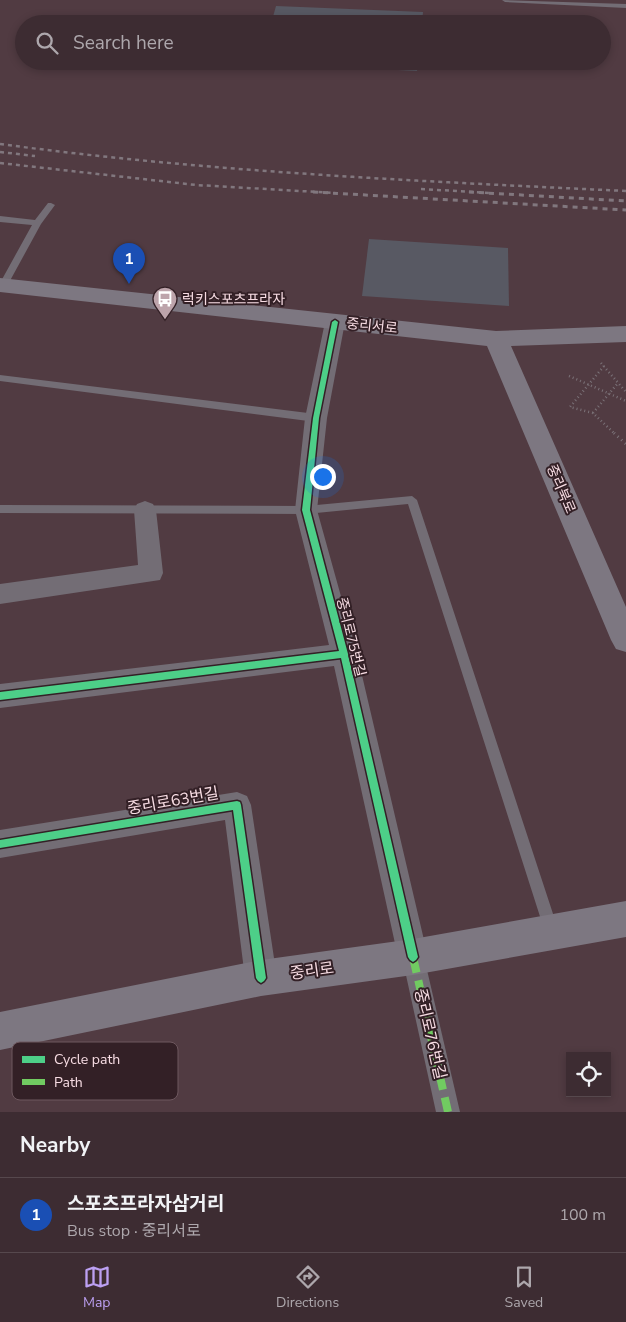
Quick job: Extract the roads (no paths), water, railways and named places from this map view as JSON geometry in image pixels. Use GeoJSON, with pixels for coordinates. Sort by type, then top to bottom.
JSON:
{"type":"FeatureCollection","features":[{"type":"Feature","properties":{"kind":"main road","name":"중리서로"},"geometry":{"type":"LineString","coordinates":[[1,287],[496,339],[626,334]]}},
{"type":"Feature","properties":{"kind":"main road","name":"중리북로"},"geometry":{"type":"LineString","coordinates":[[496,339],[626,640]]}},
{"type":"Feature","properties":{"kind":"main road","name":"중리로"},"geometry":{"type":"LineString","coordinates":[[0,1031],[261,978],[412,957],[626,919]]}},
{"type":"Feature","properties":{"kind":"street","name":"중리로75번길"},"geometry":{"type":"LineString","coordinates":[[334,322],[316,418],[306,510],[344,654],[412,957]]}},
{"type":"Feature","properties":{"kind":"street"},"geometry":{"type":"LineString","coordinates":[[0,594],[151,573],[145,510]]}},
{"type":"Feature","properties":{"kind":"street"},"geometry":{"type":"LineString","coordinates":[[0,696],[344,654]]}},
{"type":"Feature","properties":{"kind":"street","name":"중리로63번길"},"geometry":{"type":"LineString","coordinates":[[0,844],[236,805],[261,978]]}},
{"type":"Feature","properties":{"kind":"street","name":"중리로76번길"},"geometry":{"type":"LineString","coordinates":[[412,957],[448,1112]]}},
{"type":"Feature","properties":{"kind":"lane"},"geometry":{"type":"LineString","coordinates":[[505,0],[626,6]]}},
{"type":"Feature","properties":{"kind":"lane"},"geometry":{"type":"LineString","coordinates":[[1,287],[37,223],[51,205]]}},
{"type":"Feature","properties":{"kind":"lane"},"geometry":{"type":"LineString","coordinates":[[0,219],[37,223]]}},
{"type":"Feature","properties":{"kind":"lane"},"geometry":{"type":"LineString","coordinates":[[0,378],[316,418]]}},
{"type":"Feature","properties":{"kind":"lane"},"geometry":{"type":"LineString","coordinates":[[0,509],[306,510],[412,500],[552,932]]}},
{"type":"Feature","properties":{"kind":"railway"},"geometry":{"type":"LineString","coordinates":[[0,144],[78,154],[234,169],[626,191]]}},
{"type":"Feature","properties":{"kind":"railway"},"geometry":{"type":"LineString","coordinates":[[0,152],[35,156]]}},
{"type":"Feature","properties":{"kind":"railway"},"geometry":{"type":"LineString","coordinates":[[0,163],[196,185],[335,193]]}},
{"type":"Feature","properties":{"kind":"railway"},"geometry":{"type":"LineString","coordinates":[[421,189],[491,193]]}},
{"type":"Feature","properties":{"kind":"railway"},"geometry":{"type":"LineString","coordinates":[[313,192],[626,210]]}},
{"type":"Feature","properties":{"kind":"railway"},"geometry":{"type":"LineString","coordinates":[[469,192],[626,201]]}},
{"type":"Feature","properties":{"kind":"place","name":"스포츠프라자삼거리"},"geometry":{"type":"Point","coordinates":[129,284]}},
{"type":"Feature","properties":{"kind":"place","name":"럭키스포츠프라자"},"geometry":{"type":"Point","coordinates":[165,320]}}]}
